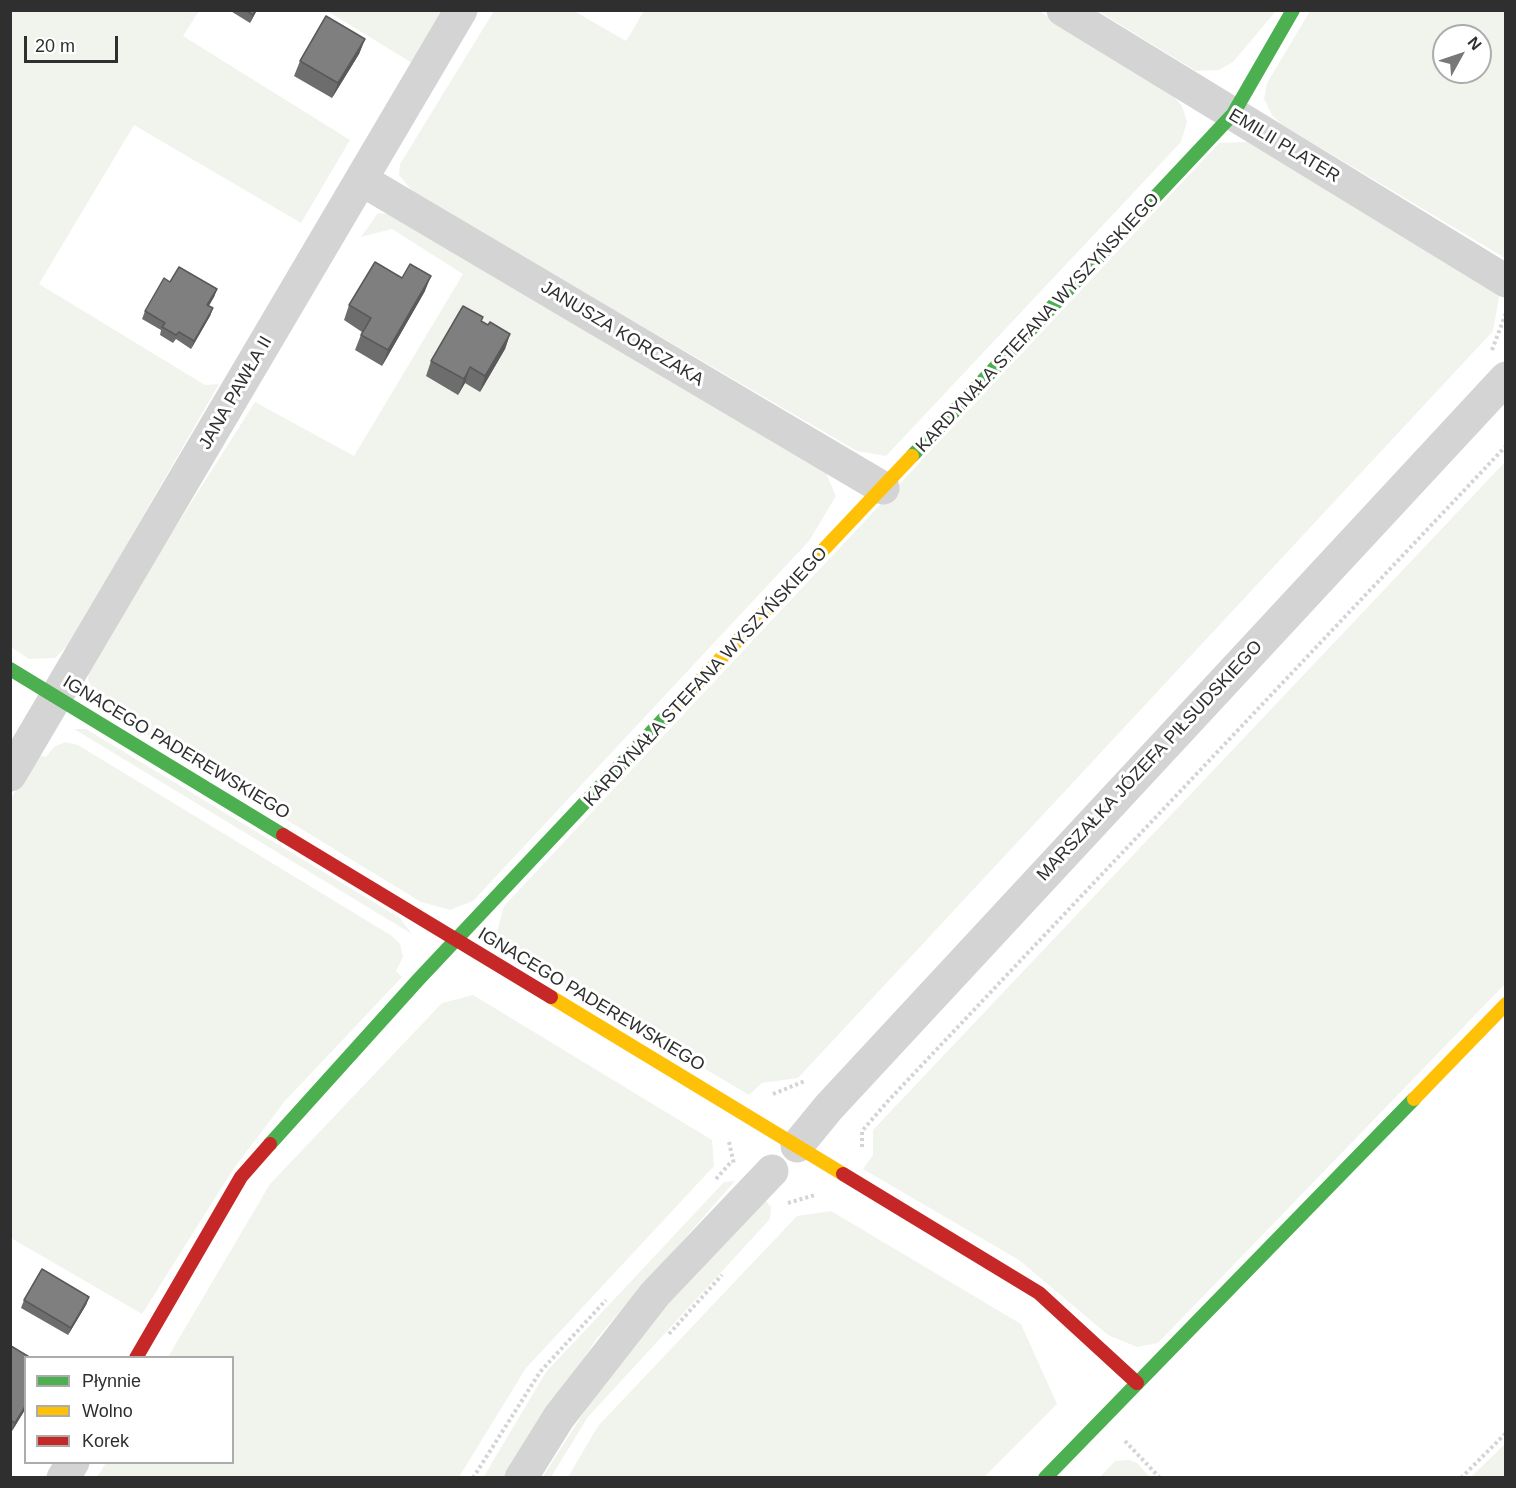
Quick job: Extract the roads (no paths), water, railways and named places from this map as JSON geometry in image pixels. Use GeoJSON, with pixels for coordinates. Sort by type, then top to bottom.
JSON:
{"type":"FeatureCollection","features":[{"type":"Feature","properties":{"kind":"street","name":"JANA PAWŁA II"},"geometry":{"type":"LineString","coordinates":[[10,775],[461,10]]}},
{"type":"Feature","properties":{"kind":"street","name":"EMILII PLATER"},"geometry":{"type":"LineString","coordinates":[[1063,10],[1506,281]]}},
{"type":"Feature","properties":{"kind":"street","name":"KARDYNAŁA STEFANA WYSZYŃSKIEGO"},"geometry":{"type":"LineString","coordinates":[[137,1356],[241,1177],[330,1075],[459,941],[1233,114],[1293,10]]}},
{"type":"Feature","properties":{"kind":"street","name":"JANUSZA KORCZAKA"},"geometry":{"type":"LineString","coordinates":[[362,180],[883,488]]}},
{"type":"Feature","properties":{"kind":"street","name":"MARSZAŁKA JÓZEFA PIŁSUDSKIEGO"},"geometry":{"type":"LineString","coordinates":[[797,1146],[837,1098],[1506,378]]}},
{"type":"Feature","properties":{"kind":"street","name":"IGNACEGO PADEREWSKIEGO"},"geometry":{"type":"LineString","coordinates":[[10,669],[1039,1293],[1137,1383]]}},
{"type":"Feature","properties":{"kind":"street"},"geometry":{"type":"LineString","coordinates":[[1045,1478],[1506,1004]]}},
{"type":"Feature","properties":{"kind":"street"},"geometry":{"type":"LineString","coordinates":[[521,1478],[559,1417],[655,1294],[772,1171]]}},
{"type":"Feature","properties":{"kind":"street"},"geometry":{"type":"LineString","coordinates":[[63,1478],[72,1464]]}}]}
